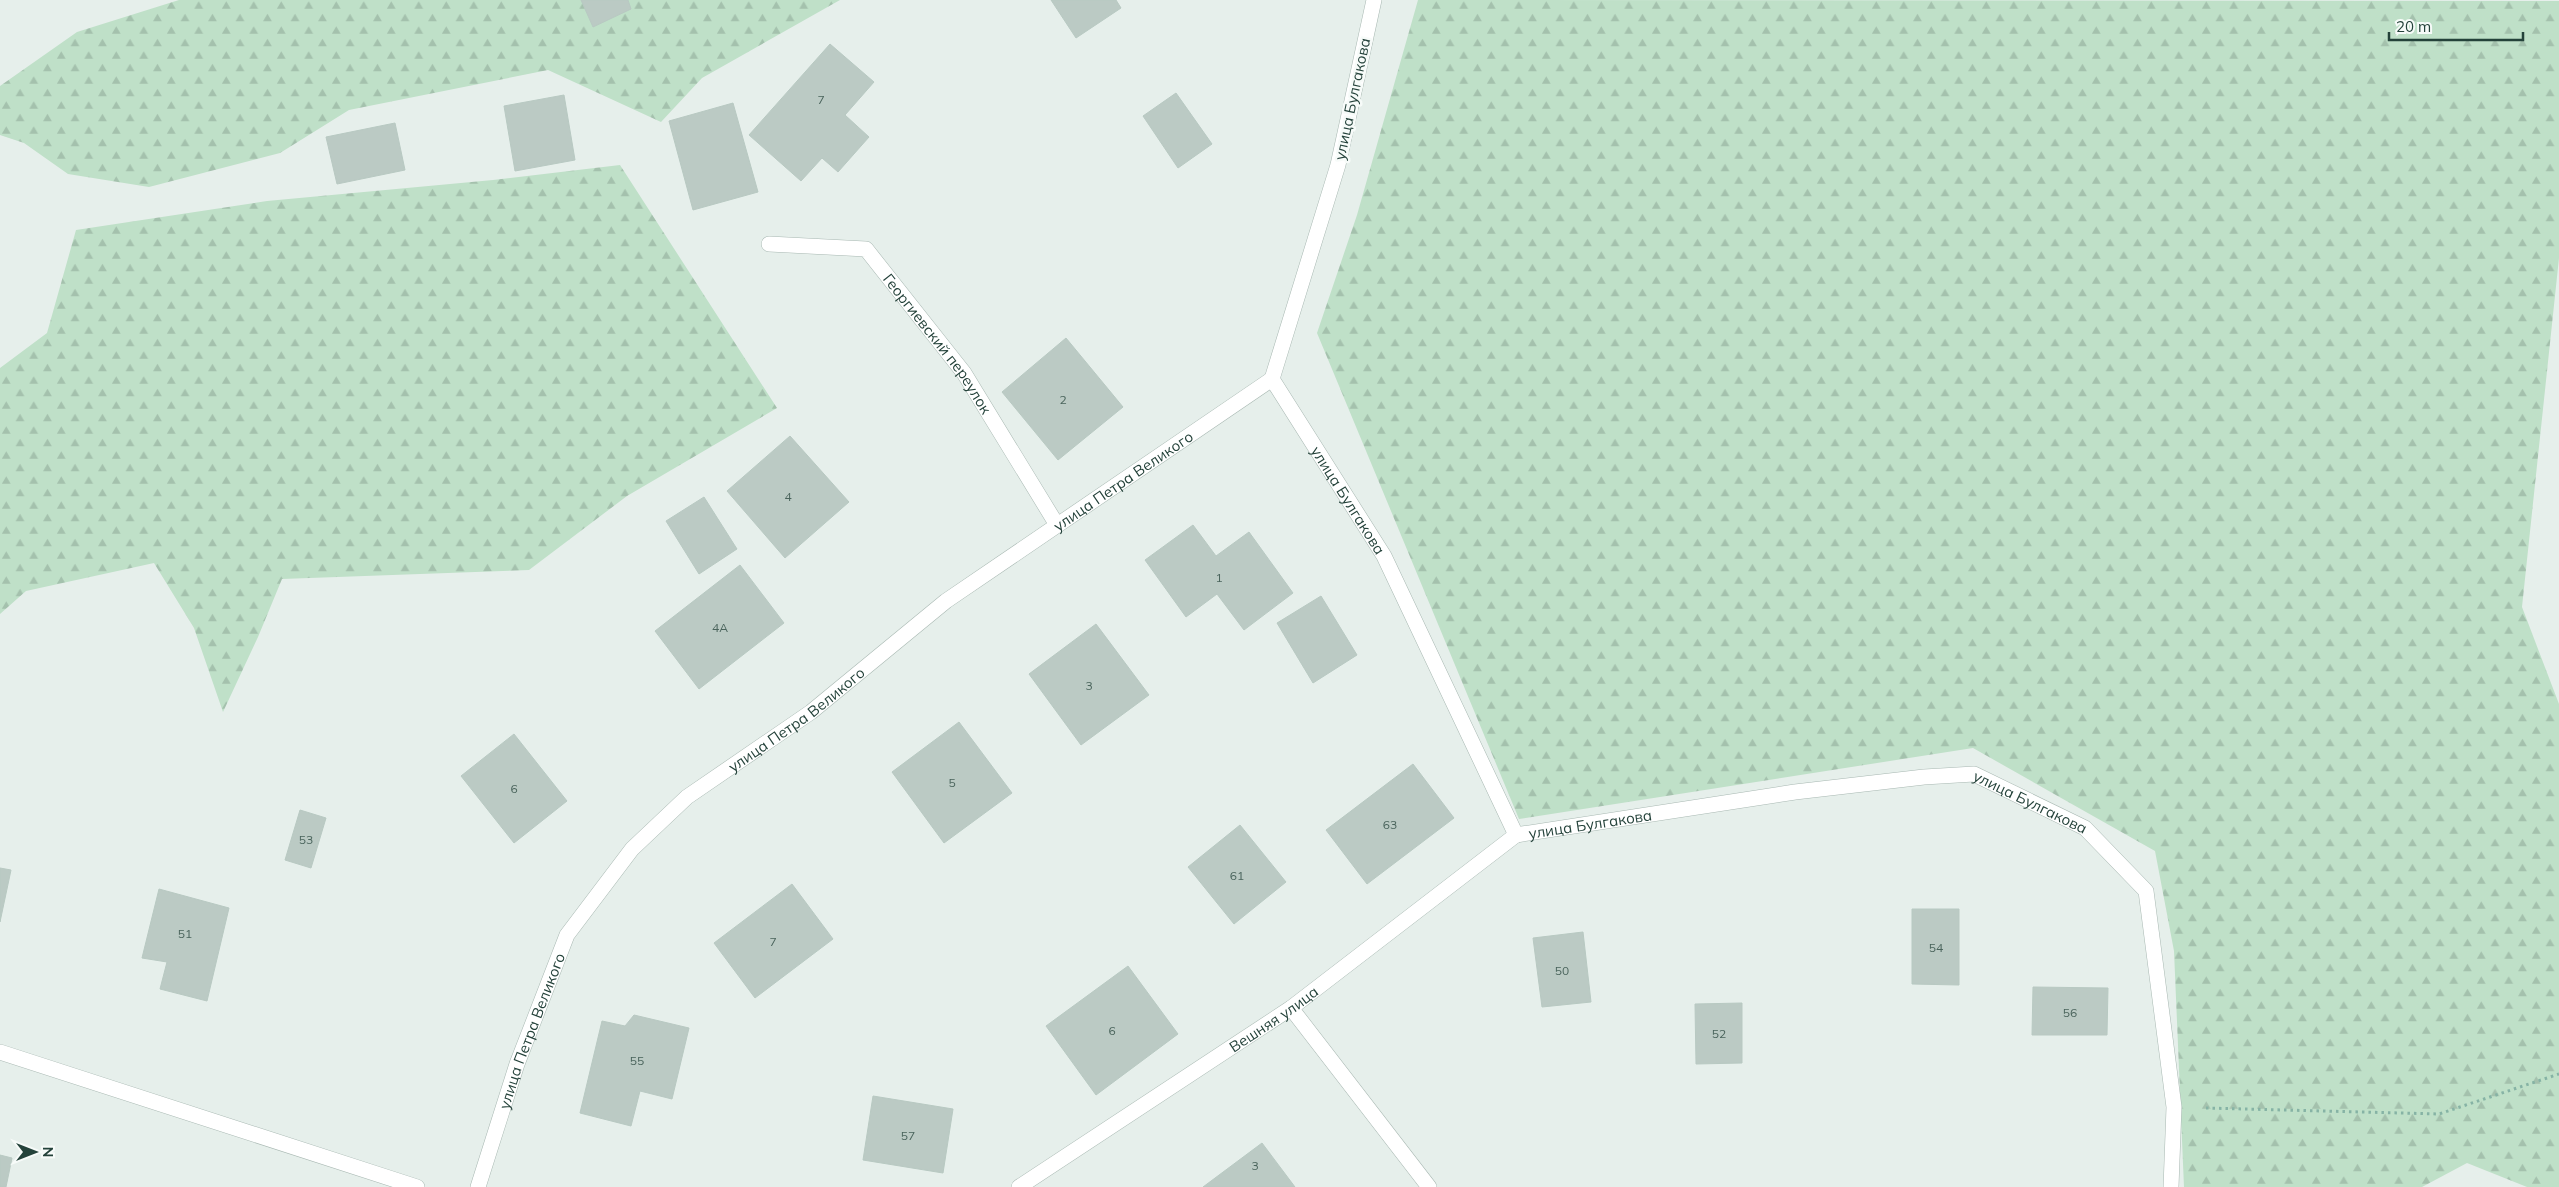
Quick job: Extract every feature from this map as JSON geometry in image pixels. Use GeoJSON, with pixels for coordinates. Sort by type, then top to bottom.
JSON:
{"type":"FeatureCollection","features":[{"type":"Feature","properties":{"kind":"street","name":"улица Булгакова"},"geometry":{"type":"LineString","coordinates":[[1374,0],[1338,166],[1272,379],[1384,556],[1516,835],[1795,792],[1924,777],[1974,774],[2085,828],[2146,891],[2174,1107],[2171,1187]]}},
{"type":"Feature","properties":{"kind":"street","name":"Георгиевский переулок"},"geometry":{"type":"LineString","coordinates":[[769,244],[866,249],[964,373],[1057,525]]}},
{"type":"Feature","properties":{"kind":"street","name":"улица Петра Великого"},"geometry":{"type":"LineString","coordinates":[[478,1187],[517,1064],[567,935],[632,848],[687,796],[810,712],[946,601],[1272,379]]}},
{"type":"Feature","properties":{"kind":"street","name":"Вешняя улица"},"geometry":{"type":"LineString","coordinates":[[1019,1187],[1291,1008],[1516,835]]}},
{"type":"Feature","properties":{"kind":"street"},"geometry":{"type":"LineString","coordinates":[[1291,1008],[1429,1187]]}},
{"type":"Feature","properties":{"kind":"street"},"geometry":{"type":"LineString","coordinates":[[0,1052],[416,1187]]}},
{"type":"Feature","properties":{"kind":"path"},"geometry":{"type":"LineString","coordinates":[[2174,1107],[2439,1114],[2559,1074]]}},
{"type":"Feature","properties":{"kind":"green space"},"geometry":{"type":"Polygon","coordinates":[[[179,0],[840,0],[702,78],[661,122],[548,70],[349,110],[280,153],[149,187],[68,174],[24,143],[0,135],[0,86],[77,32],[179,0]]]}},
{"type":"Feature","properties":{"kind":"green space"},"geometry":{"type":"Polygon","coordinates":[[[1418,0],[2559,1],[2559,258],[2522,607],[2559,704],[2559,1187],[2527,1187],[2467,1163],[2422,1187],[2184,1187],[2174,951],[2155,851],[1973,748],[1519,819],[1317,333],[1357,215],[1418,0]]]}},
{"type":"Feature","properties":{"kind":"green space"},"geometry":{"type":"Polygon","coordinates":[[[620,165],[777,408],[627,496],[529,570],[282,579],[258,637],[223,712],[194,628],[154,563],[26,591],[0,614],[0,368],[47,333],[76,230],[267,201],[493,180],[620,165]]]}},
{"type":"Feature","properties":{"kind":"building"},"geometry":{"type":"Polygon","coordinates":[[[581,0],[628,0],[631,9],[593,27],[581,0]]]}},
{"type":"Feature","properties":{"kind":"building"},"geometry":{"type":"Polygon","coordinates":[[[1051,0],[1116,0],[1121,8],[1076,38],[1051,0]]]}},
{"type":"Feature","properties":{"kind":"building"},"geometry":{"type":"Polygon","coordinates":[[[830,44],[874,82],[845,115],[869,137],[838,172],[822,158],[801,181],[749,135],[830,44]]]}},
{"type":"Feature","properties":{"kind":"building"},"geometry":{"type":"Polygon","coordinates":[[[1176,93],[1212,144],[1178,168],[1143,116],[1176,93]]]}},
{"type":"Feature","properties":{"kind":"building"},"geometry":{"type":"Polygon","coordinates":[[[564,95],[575,160],[515,171],[504,106],[564,95]]]}},
{"type":"Feature","properties":{"kind":"building"},"geometry":{"type":"Polygon","coordinates":[[[733,103],[758,192],[693,210],[669,121],[733,103]]]}},
{"type":"Feature","properties":{"kind":"building"},"geometry":{"type":"Polygon","coordinates":[[[395,123],[405,170],[337,184],[326,137],[395,123]]]}},
{"type":"Feature","properties":{"kind":"building"},"geometry":{"type":"Polygon","coordinates":[[[1066,338],[1123,407],[1058,460],[1002,392],[1066,338]]]}},
{"type":"Feature","properties":{"kind":"building"},"geometry":{"type":"Polygon","coordinates":[[[790,436],[849,502],[785,558],[727,491],[790,436]]]}},
{"type":"Feature","properties":{"kind":"building"},"geometry":{"type":"Polygon","coordinates":[[[704,497],[737,549],[699,574],[666,521],[704,497]]]}},
{"type":"Feature","properties":{"kind":"building"},"geometry":{"type":"Polygon","coordinates":[[[1193,525],[1216,556],[1249,532],[1293,593],[1244,630],[1217,594],[1186,617],[1145,560],[1193,525]]]}},
{"type":"Feature","properties":{"kind":"building"},"geometry":{"type":"Polygon","coordinates":[[[740,565],[784,623],[699,689],[655,631],[740,565]]]}},
{"type":"Feature","properties":{"kind":"building"},"geometry":{"type":"Polygon","coordinates":[[[1321,596],[1357,655],[1313,683],[1277,623],[1321,596]]]}},
{"type":"Feature","properties":{"kind":"building"},"geometry":{"type":"Polygon","coordinates":[[[1096,624],[1149,695],[1081,745],[1029,674],[1096,624]]]}},
{"type":"Feature","properties":{"kind":"building"},"geometry":{"type":"Polygon","coordinates":[[[959,722],[1012,793],[944,843],[892,772],[959,722]]]}},
{"type":"Feature","properties":{"kind":"building"},"geometry":{"type":"Polygon","coordinates":[[[514,734],[567,801],[514,843],[461,776],[514,734]]]}},
{"type":"Feature","properties":{"kind":"building"},"geometry":{"type":"Polygon","coordinates":[[[1413,764],[1454,818],[1367,884],[1326,830],[1413,764]]]}},
{"type":"Feature","properties":{"kind":"building"},"geometry":{"type":"Polygon","coordinates":[[[300,810],[326,818],[311,868],[285,860],[300,810]]]}},
{"type":"Feature","properties":{"kind":"building"},"geometry":{"type":"Polygon","coordinates":[[[1240,825],[1286,882],[1234,924],[1188,867],[1240,825]]]}},
{"type":"Feature","properties":{"kind":"building"},"geometry":{"type":"Polygon","coordinates":[[[0,868],[11,870],[0,922],[0,868]]]}},
{"type":"Feature","properties":{"kind":"building"},"geometry":{"type":"Polygon","coordinates":[[[792,884],[833,939],[755,998],[714,943],[792,884]]]}},
{"type":"Feature","properties":{"kind":"building"},"geometry":{"type":"Polygon","coordinates":[[[159,889],[229,908],[207,1001],[160,989],[167,962],[142,958],[159,889]]]}},
{"type":"Feature","properties":{"kind":"building"},"geometry":{"type":"Polygon","coordinates":[[[1912,909],[1959,909],[1959,985],[1912,984],[1912,909]]]}},
{"type":"Feature","properties":{"kind":"building"},"geometry":{"type":"Polygon","coordinates":[[[1583,932],[1591,1002],[1542,1007],[1533,938],[1583,932]]]}},
{"type":"Feature","properties":{"kind":"building"},"geometry":{"type":"Polygon","coordinates":[[[1128,966],[1178,1034],[1096,1095],[1046,1026],[1128,966]]]}},
{"type":"Feature","properties":{"kind":"building"},"geometry":{"type":"Polygon","coordinates":[[[2033,987],[2108,988],[2107,1035],[2032,1035],[2033,987]]]}},
{"type":"Feature","properties":{"kind":"building"},"geometry":{"type":"Polygon","coordinates":[[[1742,1003],[1742,1063],[1696,1064],[1695,1004],[1742,1003]]]}},
{"type":"Feature","properties":{"kind":"building"},"geometry":{"type":"Polygon","coordinates":[[[634,1015],[689,1028],[672,1099],[640,1091],[631,1126],[580,1113],[602,1021],[625,1026],[634,1015]]]}},
{"type":"Feature","properties":{"kind":"building"},"geometry":{"type":"Polygon","coordinates":[[[873,1096],[953,1109],[943,1173],[863,1160],[873,1096]]]}},
{"type":"Feature","properties":{"kind":"building"},"geometry":{"type":"Polygon","coordinates":[[[1262,1143],[1295,1187],[1203,1187],[1262,1143]]]}},
{"type":"Feature","properties":{"kind":"building"},"geometry":{"type":"Polygon","coordinates":[[[0,1155],[12,1158],[6,1187],[0,1187],[0,1155]]]}}]}
